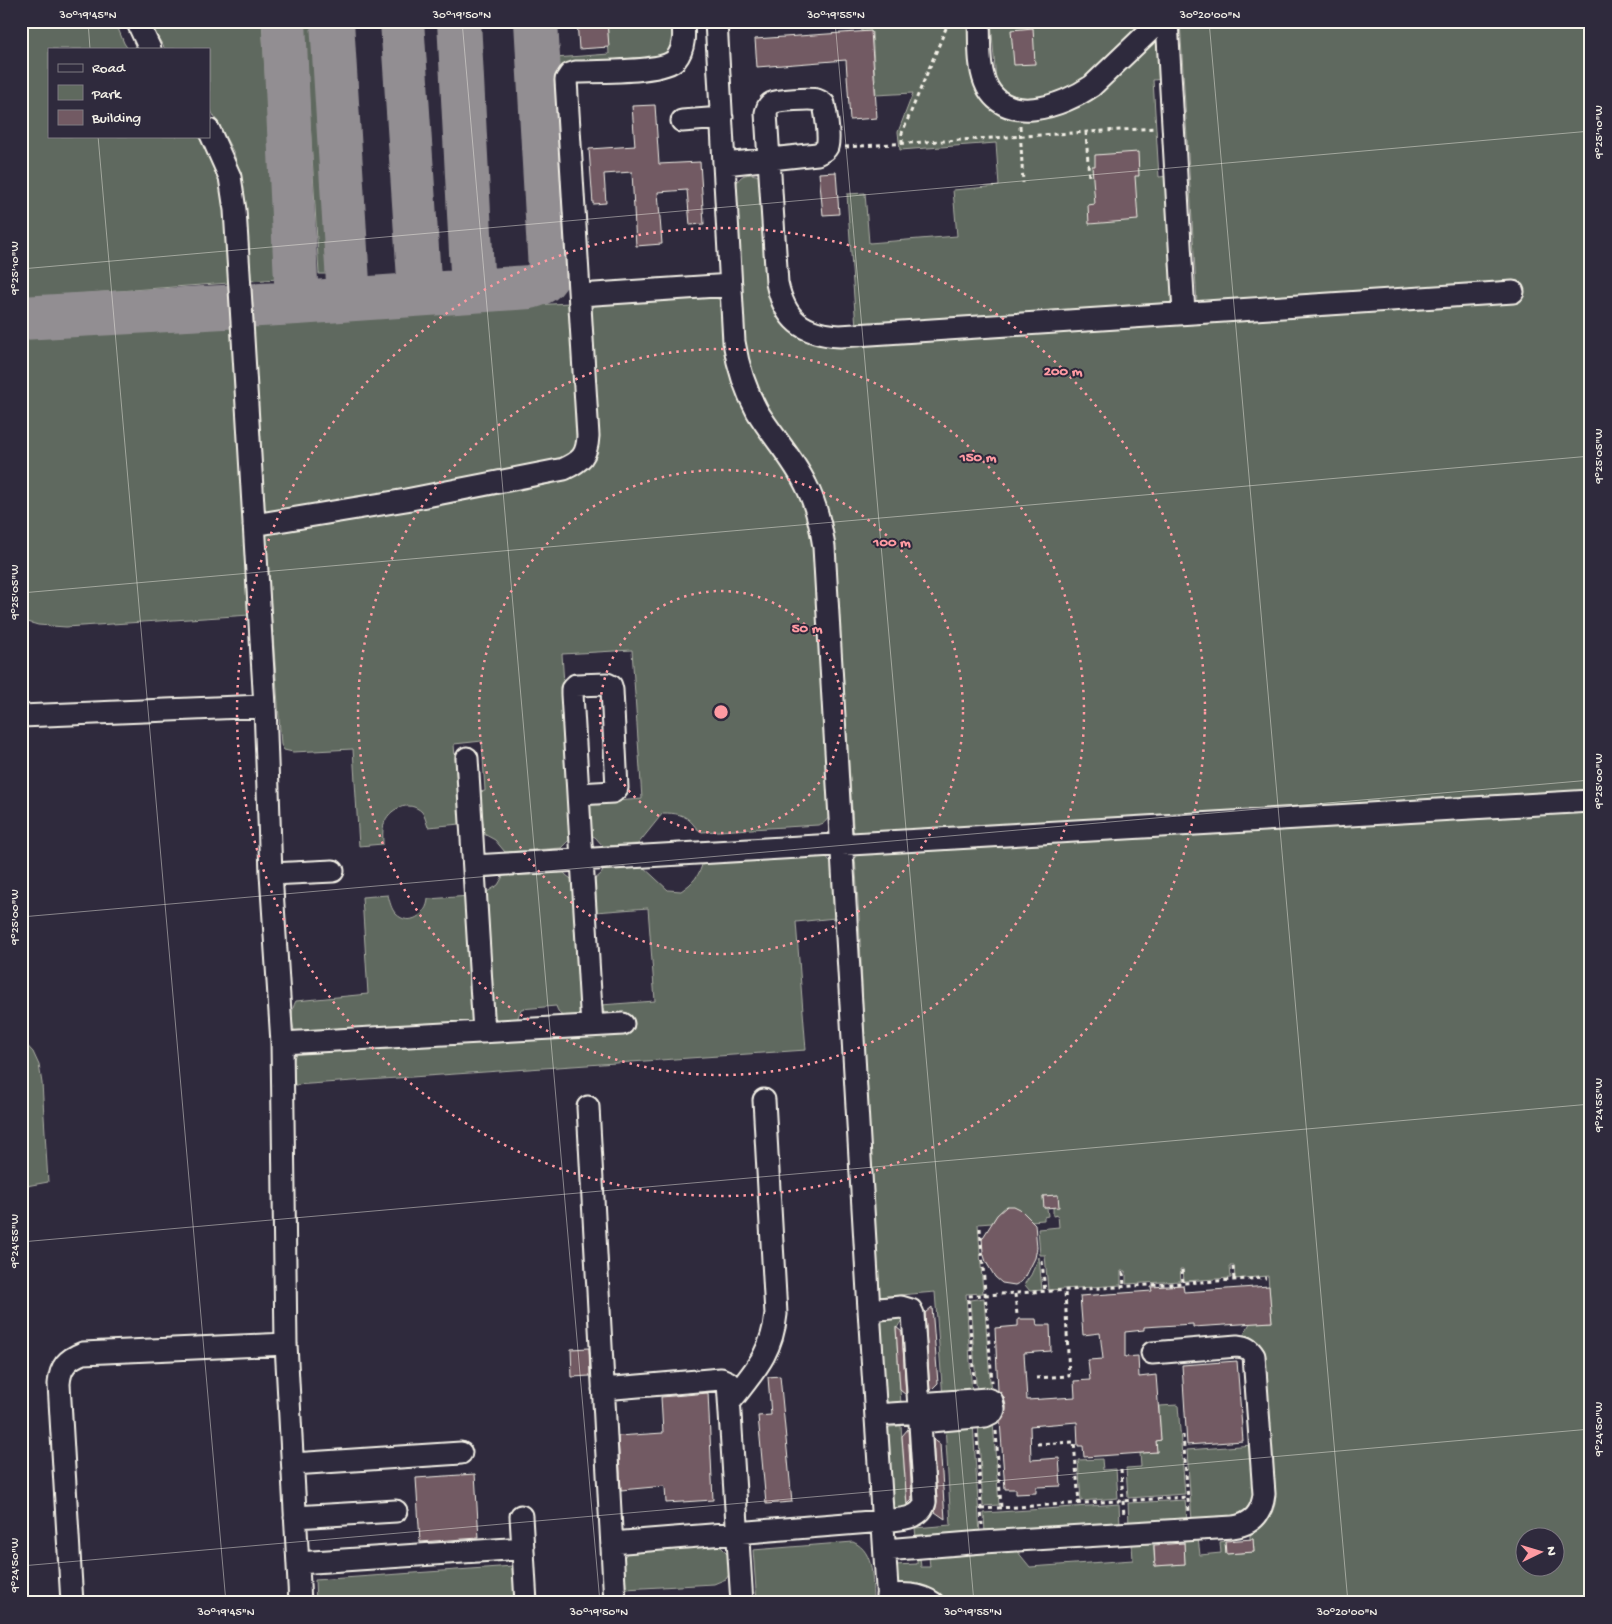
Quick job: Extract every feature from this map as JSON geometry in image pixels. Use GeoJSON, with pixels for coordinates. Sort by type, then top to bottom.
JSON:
{"type":"FeatureCollection","features":[{"type":"Feature","properties":{"kind":"lane"},"geometry":{"type":"LineString","coordinates":[[137,21],[150,48]]}},
{"type":"Feature","properties":{"kind":"lane"},"geometry":{"type":"LineString","coordinates":[[254,525],[406,500],[564,469],[578,462],[585,451],[588,436],[566,80],[567,76],[572,72],[649,69],[667,65],[675,60],[680,52],[683,42],[683,21]]}},
{"type":"Feature","properties":{"kind":"lane"},"geometry":{"type":"LineString","coordinates":[[716,21],[734,342],[742,378],[758,412],[806,484],[821,526],[824,547],[887,1599],[899,1594],[920,1596],[932,1603]]}},
{"type":"Feature","properties":{"kind":"lane"},"geometry":{"type":"LineString","coordinates":[[979,21],[982,68],[986,85],[996,99],[1004,104],[1020,109],[1051,106],[1083,93],[1160,21]]}},
{"type":"Feature","properties":{"kind":"lane"},"geometry":{"type":"LineString","coordinates":[[1167,21],[1184,313]]}},
{"type":"Feature","properties":{"kind":"lane"},"geometry":{"type":"LineString","coordinates":[[724,164],[769,159],[817,154],[826,148],[828,140],[824,104],[819,100],[813,99],[772,103],[766,113],[769,159],[777,283],[781,301],[791,316],[805,328],[822,335],[840,336],[1513,292]]}},
{"type":"Feature","properties":{"kind":"lane"},"geometry":{"type":"LineString","coordinates":[[682,121],[722,118]]}},
{"type":"Feature","properties":{"kind":"lane"},"geometry":{"type":"LineString","coordinates":[[210,132],[230,177],[235,210],[265,706],[271,874],[282,1043],[286,1344],[300,1603]]}},
{"type":"Feature","properties":{"kind":"lane"},"geometry":{"type":"LineString","coordinates":[[580,295],[731,285]]}},
{"type":"Feature","properties":{"kind":"lane"},"geometry":{"type":"LineString","coordinates":[[578,794],[613,792],[618,786],[612,690],[611,686],[607,684],[576,685],[572,689],[578,794],[583,859],[592,1026]]}},
{"type":"Feature","properties":{"kind":"lane"},"geometry":{"type":"LineString","coordinates":[[21,716],[265,706]]}},
{"type":"Feature","properties":{"kind":"lane"},"geometry":{"type":"LineString","coordinates":[[467,758],[484,1032]]}},
{"type":"Feature","properties":{"kind":"lane"},"geometry":{"type":"LineString","coordinates":[[474,866],[1591,800]]}},
{"type":"Feature","properties":{"kind":"lane"},"geometry":{"type":"LineString","coordinates":[[271,874],[333,871]]}},
{"type":"Feature","properties":{"kind":"lane"},"geometry":{"type":"LineString","coordinates":[[282,1043],[624,1024]]}},
{"type":"Feature","properties":{"kind":"lane"},"geometry":{"type":"LineString","coordinates":[[730,1402],[764,1358],[774,1329],[776,1314],[764,1100]]}},
{"type":"Feature","properties":{"kind":"lane"},"geometry":{"type":"LineString","coordinates":[[588,1107],[615,1603]]}},
{"type":"Feature","properties":{"kind":"lane"},"geometry":{"type":"LineString","coordinates":[[612,1543],[883,1521],[918,1515],[924,1507],[913,1314],[911,1310],[901,1307],[869,1310]]}},
{"type":"Feature","properties":{"kind":"lane"},"geometry":{"type":"LineString","coordinates":[[72,1603],[59,1384],[60,1373],[64,1364],[73,1356],[83,1353],[286,1344]]}},
{"type":"Feature","properties":{"kind":"lane"},"geometry":{"type":"LineString","coordinates":[[884,1550],[1243,1526],[1251,1521],[1258,1514],[1262,1504],[1263,1485],[1254,1356],[1250,1350],[1237,1346],[1152,1353]]}},
{"type":"Feature","properties":{"kind":"lane"},"geometry":{"type":"LineString","coordinates":[[603,1389],[721,1379],[728,1382],[738,1533],[736,1602]]}},
{"type":"Feature","properties":{"kind":"lane"},"geometry":{"type":"LineString","coordinates":[[876,1415],[985,1408]]}},
{"type":"Feature","properties":{"kind":"lane"},"geometry":{"type":"LineString","coordinates":[[293,1464],[461,1453]]}},
{"type":"Feature","properties":{"kind":"lane"},"geometry":{"type":"LineString","coordinates":[[295,1517],[396,1511]]}},
{"type":"Feature","properties":{"kind":"lane"},"geometry":{"type":"LineString","coordinates":[[521,1516],[526,1603]]}},
{"type":"Feature","properties":{"kind":"lane"},"geometry":{"type":"LineString","coordinates":[[298,1563],[523,1548]]}},
{"type":"Feature","properties":{"kind":"path"},"geometry":{"type":"LineString","coordinates":[[902,143],[902,133],[949,21]]}},
{"type":"Feature","properties":{"kind":"path"},"geometry":{"type":"LineString","coordinates":[[1020,109],[1022,182]]}},
{"type":"Feature","properties":{"kind":"path"},"geometry":{"type":"LineString","coordinates":[[826,148],[1174,127]]}},
{"type":"Feature","properties":{"kind":"path"},"geometry":{"type":"LineString","coordinates":[[1086,132],[1089,178]]}},
{"type":"Feature","properties":{"kind":"path"},"geometry":{"type":"LineString","coordinates":[[980,1228],[986,1295],[985,1408],[981,1510],[983,1542]]}},
{"type":"Feature","properties":{"kind":"path"},"geometry":{"type":"LineString","coordinates":[[1042,1261],[1045,1292]]}},
{"type":"Feature","properties":{"kind":"path"},"geometry":{"type":"LineString","coordinates":[[1233,1267],[1234,1280]]}},
{"type":"Feature","properties":{"kind":"path"},"geometry":{"type":"LineString","coordinates":[[1182,1270],[1183,1283]]}},
{"type":"Feature","properties":{"kind":"path"},"geometry":{"type":"LineString","coordinates":[[1123,1272],[1124,1287]]}},
{"type":"Feature","properties":{"kind":"path"},"geometry":{"type":"LineString","coordinates":[[1001,1508],[968,1296],[1266,1278]]}},
{"type":"Feature","properties":{"kind":"path"},"geometry":{"type":"LineString","coordinates":[[1036,1378],[1069,1376],[1065,1290]]}},
{"type":"Feature","properties":{"kind":"path"},"geometry":{"type":"LineString","coordinates":[[1015,1294],[1017,1315]]}},
{"type":"Feature","properties":{"kind":"path"},"geometry":{"type":"LineString","coordinates":[[1183,1435],[1190,1530]]}},
{"type":"Feature","properties":{"kind":"path"},"geometry":{"type":"LineString","coordinates":[[1037,1444],[1074,1442],[1079,1503]]}},
{"type":"Feature","properties":{"kind":"path"},"geometry":{"type":"LineString","coordinates":[[1121,1469],[1125,1534]]}},
{"type":"Feature","properties":{"kind":"path"},"geometry":{"type":"LineString","coordinates":[[981,1510],[1188,1496]]}},
{"type":"Feature","properties":{"kind":"green space"},"geometry":{"type":"Polygon","coordinates":[[[21,21],[115,21],[127,48],[48,48],[48,138],[199,138],[211,156],[222,189],[227,220],[229,283],[21,298],[21,21]]]}},
{"type":"Feature","properties":{"kind":"green space"},"geometry":{"type":"Polygon","coordinates":[[[148,21],[262,21],[278,279],[250,281],[241,180],[234,153],[210,109],[210,48],[164,48],[148,21]]]}},
{"type":"Feature","properties":{"kind":"green space"},"geometry":{"type":"Polygon","coordinates":[[[304,21],[318,21],[334,274],[319,274],[304,21]]]}},
{"type":"Feature","properties":{"kind":"green space"},"geometry":{"type":"Polygon","coordinates":[[[607,21],[679,21],[672,55],[572,69],[576,287],[567,288],[555,58],[609,54],[607,21]]]}},
{"type":"Feature","properties":{"kind":"green space"},"geometry":{"type":"Polygon","coordinates":[[[861,21],[973,21],[977,79],[1014,116],[1055,114],[1078,107],[1099,92],[1149,46],[1158,43],[1165,79],[1153,80],[1159,177],[1169,176],[1175,297],[1166,306],[856,328],[847,194],[865,193],[869,243],[957,236],[953,190],[999,186],[996,143],[900,150],[898,132],[913,93],[876,95],[872,32],[862,32],[861,21]]]}},
{"type":"Feature","properties":{"kind":"green space"},"geometry":{"type":"Polygon","coordinates":[[[991,21],[1146,21],[1085,81],[1068,91],[1028,100],[1005,95],[996,81],[991,21]]]}},
{"type":"Feature","properties":{"kind":"green space"},"geometry":{"type":"Polygon","coordinates":[[[1180,21],[1591,21],[1591,1603],[897,1603],[894,1565],[917,1564],[917,1558],[920,1558],[921,1567],[930,1567],[929,1557],[1017,1551],[1030,1567],[1133,1560],[1132,1544],[1153,1542],[1155,1566],[1185,1564],[1184,1540],[1198,1538],[1200,1555],[1221,1553],[1220,1542],[1225,1541],[1226,1554],[1254,1552],[1253,1539],[1250,1539],[1250,1535],[1266,1522],[1275,1504],[1264,1350],[1255,1342],[1241,1340],[1250,1323],[1272,1322],[1268,1276],[1235,1279],[1234,1266],[1230,1266],[1231,1278],[1184,1281],[1183,1269],[1180,1269],[1181,1281],[1126,1284],[1126,1271],[1121,1271],[1121,1285],[1048,1290],[1045,1255],[1040,1255],[1038,1229],[1059,1227],[1058,1215],[1053,1216],[1053,1207],[1058,1195],[1043,1196],[1044,1208],[1047,1208],[1048,1216],[1044,1217],[1044,1220],[1030,1221],[1020,1210],[1010,1207],[1001,1211],[992,1223],[978,1224],[983,1293],[966,1294],[972,1396],[943,1398],[935,1292],[876,1297],[859,917],[832,535],[762,401],[754,382],[744,342],[736,185],[743,176],[753,174],[760,176],[788,328],[802,338],[827,344],[1198,320],[1180,21]]]}},
{"type":"Feature","properties":{"kind":"green space"},"geometry":{"type":"Polygon","coordinates":[[[713,295],[720,301],[787,471],[808,517],[814,537],[830,816],[824,823],[818,825],[702,832],[683,816],[663,813],[638,844],[603,846],[595,837],[590,835],[589,803],[642,799],[632,650],[562,654],[574,835],[561,848],[505,852],[495,840],[484,834],[480,792],[485,791],[482,741],[454,744],[460,824],[428,827],[422,812],[417,808],[405,806],[394,810],[386,819],[383,829],[383,844],[359,846],[353,749],[293,752],[284,750],[281,745],[251,333],[252,325],[258,321],[265,320],[713,295]]]}},
{"type":"Feature","properties":{"kind":"green space"},"geometry":{"type":"Polygon","coordinates":[[[232,323],[250,615],[66,627],[38,625],[21,620],[21,334],[232,323]]]}},
{"type":"Feature","properties":{"kind":"green space"},"geometry":{"type":"Polygon","coordinates":[[[826,856],[832,864],[833,870],[835,918],[796,922],[806,1050],[295,1085],[293,1061],[296,1053],[300,1051],[609,1015],[604,1012],[601,1005],[655,1001],[648,908],[595,912],[594,880],[606,866],[641,865],[668,890],[681,891],[695,878],[703,861],[826,856]]]}},
{"type":"Feature","properties":{"kind":"green space"},"geometry":{"type":"Polygon","coordinates":[[[562,870],[575,882],[583,1012],[577,1018],[569,1018],[561,1015],[556,1006],[521,1009],[517,1020],[500,1023],[494,1016],[487,892],[498,885],[505,873],[562,870]]]}},
{"type":"Feature","properties":{"kind":"green space"},"geometry":{"type":"Polygon","coordinates":[[[388,895],[394,912],[401,918],[406,919],[412,919],[421,914],[427,905],[428,899],[470,896],[477,1023],[295,1032],[292,1016],[296,1001],[368,994],[362,897],[388,895]]]}},
{"type":"Feature","properties":{"kind":"green space"},"geometry":{"type":"Polygon","coordinates":[[[21,1039],[33,1052],[39,1065],[42,1083],[48,1182],[21,1187],[21,1039]]]}},
{"type":"Feature","properties":{"kind":"green space"},"geometry":{"type":"Polygon","coordinates":[[[1039,1257],[1042,1290],[1030,1291],[1025,1283],[1039,1257]]]}},
{"type":"Feature","properties":{"kind":"green space"},"geometry":{"type":"Polygon","coordinates":[[[984,1298],[991,1395],[977,1396],[970,1300],[984,1298]]]}},
{"type":"Feature","properties":{"kind":"green space"},"geometry":{"type":"Polygon","coordinates":[[[903,1318],[896,1328],[901,1405],[887,1404],[885,1402],[880,1323],[886,1319],[903,1318]]]}},
{"type":"Feature","properties":{"kind":"green space"},"geometry":{"type":"Polygon","coordinates":[[[1178,1405],[1185,1494],[1128,1498],[1126,1468],[1141,1467],[1140,1453],[1157,1452],[1156,1441],[1161,1440],[1159,1406],[1178,1405]]]}},
{"type":"Feature","properties":{"kind":"green space"},"geometry":{"type":"Polygon","coordinates":[[[993,1422],[999,1505],[983,1506],[978,1423],[993,1422]]]}},
{"type":"Feature","properties":{"kind":"green space"},"geometry":{"type":"Polygon","coordinates":[[[973,1423],[980,1534],[916,1538],[915,1528],[951,1525],[945,1425],[973,1423]]]}},
{"type":"Feature","properties":{"kind":"green space"},"geometry":{"type":"Polygon","coordinates":[[[901,1426],[907,1508],[897,1509],[891,1505],[886,1431],[890,1427],[901,1426]]]}},
{"type":"Feature","properties":{"kind":"green space"},"geometry":{"type":"Polygon","coordinates":[[[1253,1445],[1256,1500],[1247,1516],[1192,1521],[1187,1450],[1253,1445]]]}},
{"type":"Feature","properties":{"kind":"green space"},"geometry":{"type":"Polygon","coordinates":[[[1102,1459],[1103,1470],[1116,1469],[1118,1498],[1081,1501],[1078,1460],[1102,1459]]]}},
{"type":"Feature","properties":{"kind":"green space"},"geometry":{"type":"Polygon","coordinates":[[[1185,1500],[1187,1521],[1129,1525],[1128,1503],[1185,1500]]]}},
{"type":"Feature","properties":{"kind":"green space"},"geometry":{"type":"Polygon","coordinates":[[[1119,1504],[1120,1525],[985,1534],[984,1513],[1119,1504]]]}},
{"type":"Feature","properties":{"kind":"green space"},"geometry":{"type":"Polygon","coordinates":[[[853,1542],[866,1553],[869,1560],[873,1603],[757,1603],[753,1550],[853,1542]]]}},
{"type":"Feature","properties":{"kind":"green space"},"geometry":{"type":"Polygon","coordinates":[[[721,1547],[729,1555],[730,1573],[726,1579],[714,1584],[625,1589],[623,1559],[628,1552],[721,1547]]]}},
{"type":"Feature","properties":{"kind":"green space"},"geometry":{"type":"Polygon","coordinates":[[[513,1566],[516,1603],[316,1603],[315,1580],[513,1566]]]}},
{"type":"Feature","properties":{"kind":"building"},"geometry":{"type":"Polygon","coordinates":[[[577,21],[607,21],[609,47],[579,49],[577,21]]]}},
{"type":"Feature","properties":{"kind":"building"},"geometry":{"type":"Polygon","coordinates":[[[1033,28],[1035,64],[1014,65],[1011,30],[1033,28]]]}},
{"type":"Feature","properties":{"kind":"building"},"geometry":{"type":"Polygon","coordinates":[[[871,31],[877,118],[850,120],[846,60],[757,67],[755,39],[871,31]]]}},
{"type":"Feature","properties":{"kind":"building"},"geometry":{"type":"Polygon","coordinates":[[[655,105],[659,164],[700,162],[704,224],[690,225],[687,190],[658,192],[662,244],[636,246],[632,172],[604,174],[606,203],[593,204],[589,149],[635,146],[632,106],[655,105]]]}},
{"type":"Feature","properties":{"kind":"building"},"geometry":{"type":"Polygon","coordinates":[[[1138,152],[1139,176],[1135,176],[1138,220],[1089,224],[1088,205],[1095,204],[1092,166],[1095,166],[1095,155],[1138,152]]]}},
{"type":"Feature","properties":{"kind":"building"},"geometry":{"type":"Polygon","coordinates":[[[836,172],[839,214],[823,215],[819,173],[836,172]]]}},
{"type":"Feature","properties":{"kind":"building"},"geometry":{"type":"Polygon","coordinates":[[[1058,1195],[1059,1207],[1044,1208],[1043,1196],[1058,1195]]]}},
{"type":"Feature","properties":{"kind":"building"},"geometry":{"type":"Polygon","coordinates":[[[1007,1206],[1014,1206],[1020,1209],[1035,1224],[1037,1248],[1035,1258],[1026,1276],[1015,1285],[1002,1283],[995,1277],[986,1262],[983,1252],[982,1239],[997,1215],[1007,1206]]]}},
{"type":"Feature","properties":{"kind":"building"},"geometry":{"type":"Polygon","coordinates":[[[1183,1285],[1184,1292],[1269,1286],[1272,1322],[1193,1327],[1193,1324],[1144,1327],[1144,1330],[1125,1332],[1125,1357],[1138,1356],[1139,1377],[1156,1375],[1161,1440],[1156,1441],[1157,1452],[1084,1457],[1083,1446],[1078,1446],[1077,1422],[1030,1426],[1031,1460],[1059,1458],[1061,1486],[1036,1487],[1036,1493],[1016,1494],[1016,1489],[1005,1489],[1000,1421],[1005,1416],[1006,1406],[1004,1398],[998,1391],[995,1328],[1018,1326],[1018,1319],[1036,1319],[1037,1325],[1050,1325],[1051,1351],[1024,1353],[1027,1400],[1075,1397],[1074,1381],[1090,1380],[1088,1360],[1103,1359],[1100,1333],[1083,1335],[1080,1296],[1152,1291],[1151,1287],[1183,1285]]]}},
{"type":"Feature","properties":{"kind":"building"},"geometry":{"type":"Polygon","coordinates":[[[932,1307],[938,1383],[930,1391],[925,1313],[932,1307]]]}},
{"type":"Feature","properties":{"kind":"building"},"geometry":{"type":"Polygon","coordinates":[[[896,1327],[902,1332],[906,1395],[900,1390],[896,1327]]]}},
{"type":"Feature","properties":{"kind":"building"},"geometry":{"type":"Polygon","coordinates":[[[589,1348],[590,1376],[572,1377],[571,1349],[589,1348]]]}},
{"type":"Feature","properties":{"kind":"building"},"geometry":{"type":"Polygon","coordinates":[[[1237,1361],[1243,1441],[1187,1445],[1182,1365],[1237,1361]]]}},
{"type":"Feature","properties":{"kind":"building"},"geometry":{"type":"Polygon","coordinates":[[[780,1376],[792,1502],[766,1504],[758,1416],[771,1415],[768,1377],[780,1376]]]}},
{"type":"Feature","properties":{"kind":"building"},"geometry":{"type":"Polygon","coordinates":[[[708,1393],[713,1500],[666,1503],[665,1486],[621,1490],[618,1436],[663,1433],[661,1397],[708,1393]]]}},
{"type":"Feature","properties":{"kind":"building"},"geometry":{"type":"Polygon","coordinates":[[[908,1429],[912,1500],[907,1505],[902,1436],[908,1429]]]}},
{"type":"Feature","properties":{"kind":"building"},"geometry":{"type":"Polygon","coordinates":[[[933,1439],[940,1444],[945,1519],[935,1512],[937,1501],[933,1439]]]}},
{"type":"Feature","properties":{"kind":"building"},"geometry":{"type":"Polygon","coordinates":[[[475,1474],[479,1538],[420,1542],[416,1478],[475,1474]]]}},
{"type":"Feature","properties":{"kind":"building"},"geometry":{"type":"Polygon","coordinates":[[[1253,1539],[1254,1552],[1226,1554],[1225,1541],[1253,1539]]]}},
{"type":"Feature","properties":{"kind":"building"},"geometry":{"type":"Polygon","coordinates":[[[1184,1543],[1185,1564],[1155,1566],[1154,1545],[1184,1543]]]}},
{"type":"Feature","properties":{"kind":"taxiway"},"geometry":{"type":"LineString","coordinates":[[284,21],[297,303]]}},
{"type":"Feature","properties":{"kind":"taxiway"},"geometry":{"type":"LineString","coordinates":[[332,21],[349,299]]}},
{"type":"Feature","properties":{"kind":"taxiway"},"geometry":{"type":"LineString","coordinates":[[402,21],[420,294]]}},
{"type":"Feature","properties":{"kind":"taxiway"},"geometry":{"type":"LineString","coordinates":[[459,21],[473,291]]}},
{"type":"Feature","properties":{"kind":"taxiway"},"geometry":{"type":"LineString","coordinates":[[21,318],[297,303],[530,287],[540,283],[547,277],[550,270],[536,21]]}}]}
